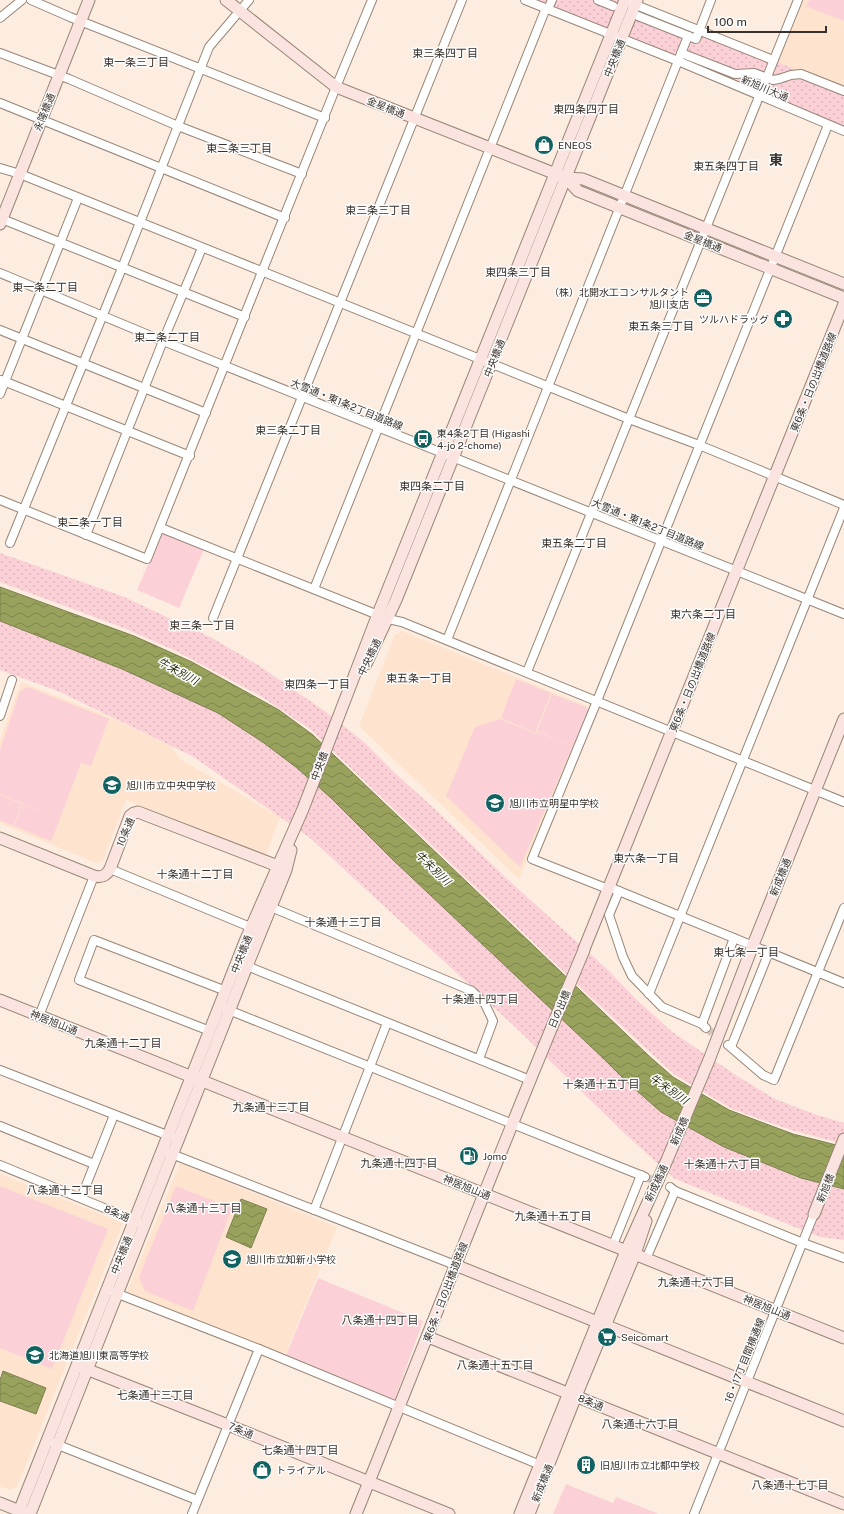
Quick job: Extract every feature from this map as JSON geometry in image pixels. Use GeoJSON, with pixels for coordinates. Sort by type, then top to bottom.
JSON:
{"type":"FeatureCollection","features":[{"type":"Feature","properties":{"kind":"street"},"geometry":{"type":"LineString","coordinates":[[0,18],[22,0]]}},
{"type":"Feature","properties":{"kind":"street"},"geometry":{"type":"LineString","coordinates":[[31,0],[325,118]]}},
{"type":"Feature","properties":{"kind":"street","name":"永隆橋通"},"geometry":{"type":"LineString","coordinates":[[1,221],[89,0]]}},
{"type":"Feature","properties":{"kind":"street","name":"金星橋通"},"geometry":{"type":"LineString","coordinates":[[226,0],[336,87],[555,174],[566,178],[583,179],[844,284]]}},
{"type":"Feature","properties":{"kind":"street"},"geometry":{"type":"LineString","coordinates":[[10,543],[84,364],[209,47],[249,0]]}},
{"type":"Feature","properties":{"kind":"street"},"geometry":{"type":"LineString","coordinates":[[0,500],[148,559],[372,0]]}},
{"type":"Feature","properties":{"kind":"street"},"geometry":{"type":"LineString","coordinates":[[213,618],[462,0]]}},
{"type":"Feature","properties":{"kind":"street","name":"新旭川大通"},"geometry":{"type":"LineString","coordinates":[[525,0],[678,61],[844,131]]}},
{"type":"Feature","properties":{"kind":"street"},"geometry":{"type":"LineString","coordinates":[[314,589],[490,148],[552,0]]}},
{"type":"Feature","properties":{"kind":"street"},"geometry":{"type":"LineString","coordinates":[[598,0],[614,6]]}},
{"type":"Feature","properties":{"kind":"street"},"geometry":{"type":"LineString","coordinates":[[625,0],[637,2],[699,30],[773,60]]}},
{"type":"Feature","properties":{"kind":"street","name":"中央橋通"},"geometry":{"type":"LineString","coordinates":[[383,616],[443,453],[625,0]]}},
{"type":"Feature","properties":{"kind":"street"},"geometry":{"type":"LineString","coordinates":[[638,16],[696,39],[711,0]]}},
{"type":"Feature","properties":{"kind":"street"},"geometry":{"type":"LineString","coordinates":[[527,672],[798,0]]}},
{"type":"Feature","properties":{"kind":"street","name":"中央橋通"},"geometry":{"type":"LineString","coordinates":[[336,724],[454,457],[637,2]]}},
{"type":"Feature","properties":{"kind":"street"},"geometry":{"type":"LineString","coordinates":[[447,640],[688,36]]}},
{"type":"Feature","properties":{"kind":"street"},"geometry":{"type":"LineString","coordinates":[[0,53],[59,75],[178,126],[302,174]]}},
{"type":"Feature","properties":{"kind":"street","name":"新旭川大通"},"geometry":{"type":"LineString","coordinates":[[681,53],[735,74],[754,73],[773,80],[779,80],[791,75],[801,74],[844,91]]}},
{"type":"Feature","properties":{"kind":"street"},"geometry":{"type":"LineString","coordinates":[[0,103],[285,218]]}},
{"type":"Feature","properties":{"kind":"street"},"geometry":{"type":"LineString","coordinates":[[828,125],[532,859],[680,916],[844,983]]}},
{"type":"Feature","properties":{"kind":"street"},"geometry":{"type":"LineString","coordinates":[[0,168],[20,174],[629,419],[698,445],[844,507],[649,994]]}},
{"type":"Feature","properties":{"kind":"street","name":"金星橋通"},"geometry":{"type":"LineString","coordinates":[[566,178],[578,191],[844,298]]}},
{"type":"Feature","properties":{"kind":"street"},"geometry":{"type":"LineString","coordinates":[[0,394],[2,381],[22,339],[78,198]]}},
{"type":"Feature","properties":{"kind":"street"},"geometry":{"type":"LineString","coordinates":[[1,221],[184,292],[244,317]]}},
{"type":"Feature","properties":{"kind":"street"},"geometry":{"type":"LineString","coordinates":[[86,535],[163,341],[202,248]]}},
{"type":"Feature","properties":{"kind":"street","name":"大雪通・東1条2丁目道路線"},"geometry":{"type":"LineString","coordinates":[[0,273],[163,341],[844,614]]}},
{"type":"Feature","properties":{"kind":"street","name":"東6条・日の出橋道路線"},"geometry":{"type":"LineString","coordinates":[[584,950],[612,889],[672,731],[844,304]]}},
{"type":"Feature","properties":{"kind":"street"},"geometry":{"type":"LineString","coordinates":[[0,330],[206,414]]}},
{"type":"Feature","properties":{"kind":"street"},"geometry":{"type":"LineString","coordinates":[[2,381],[190,456]]}},
{"type":"Feature","properties":{"kind":"street"},"geometry":{"type":"LineString","coordinates":[[161,528],[597,700],[844,802]]}},
{"type":"Feature","properties":{"kind":"street"},"geometry":{"type":"LineString","coordinates":[[0,716],[12,680]]}},
{"type":"Feature","properties":{"kind":"street","name":"新成橋通"},"geometry":{"type":"LineString","coordinates":[[709,1059],[752,945],[844,719]]}},
{"type":"Feature","properties":{"kind":"street","name":"中央橋"},"geometry":{"type":"LineString","coordinates":[[303,809],[336,724]]}},
{"type":"Feature","properties":{"kind":"street","name":"中央橋通"},"geometry":{"type":"LineString","coordinates":[[24,1513],[197,1079],[224,1009],[226,991],[256,929],[282,868],[303,809]]}},
{"type":"Feature","properties":{"kind":"street","name":"10条通"},"geometry":{"type":"LineString","coordinates":[[110,869],[130,818],[136,812],[142,813],[282,868]]}},
{"type":"Feature","properties":{"kind":"street"},"geometry":{"type":"LineString","coordinates":[[0,838],[94,876],[103,876],[110,869],[256,929]]}},
{"type":"Feature","properties":{"kind":"street"},"geometry":{"type":"LineString","coordinates":[[39,1016],[94,876]]}},
{"type":"Feature","properties":{"kind":"street"},"geometry":{"type":"LineString","coordinates":[[612,889],[609,915],[623,957],[632,976],[662,1007],[704,1026],[734,938]]}},
{"type":"Feature","properties":{"kind":"street"},"geometry":{"type":"LineString","coordinates":[[266,905],[472,991],[485,1004],[493,1021],[479,1059]]}},
{"type":"Feature","properties":{"kind":"street"},"geometry":{"type":"LineString","coordinates":[[769,952],[729,1046],[763,1075],[774,1080],[844,908]]}},
{"type":"Feature","properties":{"kind":"street","name":"中央橋通"},"geometry":{"type":"LineString","coordinates":[[197,1079],[210,1031],[248,966],[256,929]]}},
{"type":"Feature","properties":{"kind":"street"},"geometry":{"type":"LineString","coordinates":[[210,1031],[79,980],[86,960],[94,940],[226,991]]}},
{"type":"Feature","properties":{"kind":"street","name":"日の出橋"},"geometry":{"type":"LineString","coordinates":[[532,1074],[584,950]]}},
{"type":"Feature","properties":{"kind":"street"},"geometry":{"type":"LineString","coordinates":[[248,966],[479,1059],[532,1074]]}},
{"type":"Feature","properties":{"kind":"street","name":"神居旭山通"},"geometry":{"type":"LineString","coordinates":[[0,1000],[844,1338]]}},
{"type":"Feature","properties":{"kind":"street"},"geometry":{"type":"LineString","coordinates":[[224,1009],[643,1176],[613,1245]]}},
{"type":"Feature","properties":{"kind":"street"},"geometry":{"type":"LineString","coordinates":[[314,1210],[387,1023]]}},
{"type":"Feature","properties":{"kind":"street","name":"新成橋"},"geometry":{"type":"LineString","coordinates":[[667,1160],[709,1059]]}},
{"type":"Feature","properties":{"kind":"street"},"geometry":{"type":"LineString","coordinates":[[0,1070],[173,1138]]}},
{"type":"Feature","properties":{"kind":"street","name":"東6条・日の出橋道路線"},"geometry":{"type":"LineString","coordinates":[[356,1514],[532,1074]]}},
{"type":"Feature","properties":{"kind":"street"},"geometry":{"type":"LineString","coordinates":[[81,1198],[114,1116]]}},
{"type":"Feature","properties":{"kind":"street"},"geometry":{"type":"LineString","coordinates":[[0,1126],[94,1164]]}},
{"type":"Feature","properties":{"kind":"street","name":"新旭橋"},"geometry":{"type":"LineString","coordinates":[[814,1214],[844,1139]]}},
{"type":"Feature","properties":{"kind":"street"},"geometry":{"type":"LineString","coordinates":[[167,1153],[455,1265],[844,1421]]}},
{"type":"Feature","properties":{"kind":"street","name":"新成橋通"},"geometry":{"type":"LineString","coordinates":[[529,1514],[544,1466],[572,1394],[667,1160]]}},
{"type":"Feature","properties":{"kind":"street","name":"8条通"},"geometry":{"type":"LineString","coordinates":[[0,1165],[140,1222]]}},
{"type":"Feature","properties":{"kind":"street"},"geometry":{"type":"LineString","coordinates":[[646,1259],[672,1189],[803,1243],[844,1258]]}},
{"type":"Feature","properties":{"kind":"street","name":"16・17丁目間横通線"},"geometry":{"type":"LineString","coordinates":[[694,1514],[814,1214]]}},
{"type":"Feature","properties":{"kind":"street"},"geometry":{"type":"LineString","coordinates":[[112,1292],[259,1349],[399,1408],[544,1466]]}},
{"type":"Feature","properties":{"kind":"street","name":"8条通"},"geometry":{"type":"LineString","coordinates":[[428,1337],[844,1504]]}},
{"type":"Feature","properties":{"kind":"street"},"geometry":{"type":"LineString","coordinates":[[192,1514],[259,1349]]}},
{"type":"Feature","properties":{"kind":"street","name":"7条通"},"geometry":{"type":"LineString","coordinates":[[82,1368],[449,1514]]}},
{"type":"Feature","properties":{"kind":"street"},"geometry":{"type":"LineString","coordinates":[[52,1443],[197,1500]]}},
{"type":"Feature","properties":{"kind":"street","name":"新成橋通"},"geometry":{"type":"LineString","coordinates":[[520,1514],[544,1466]]}},
{"type":"Feature","properties":{"kind":"street"},"geometry":{"type":"LineString","coordinates":[[0,1503],[24,1513]]}},
{"type":"Feature","properties":{"kind":"shaded area"},"geometry":{"type":"Polygon","coordinates":[[[526,0],[625,0],[844,89],[844,131],[526,0]]]}},
{"type":"Feature","properties":{"kind":"shaded area"},"geometry":{"type":"Polygon","coordinates":[[[803,0],[844,0],[844,89],[778,62],[803,0]]]}},
{"type":"Feature","properties":{"kind":"shaded area"},"geometry":{"type":"Polygon","coordinates":[[[809,0],[844,0],[844,21],[806,6],[809,0]]]}},
{"type":"Feature","properties":{"kind":"shaded area"},"geometry":{"type":"Polygon","coordinates":[[[162,532],[204,549],[179,608],[137,590],[162,532]]]}},
{"type":"Feature","properties":{"kind":"shaded area"},"geometry":{"type":"Polygon","coordinates":[[[0,553],[122,596],[212,638],[258,665],[326,712],[364,742],[506,878],[607,969],[635,998],[671,1031],[737,1076],[775,1099],[817,1115],[844,1123],[844,1144],[791,1130],[732,1109],[675,1075],[584,991],[310,729],[259,695],[176,651],[124,628],[0,582],[0,553]]]}},
{"type":"Feature","properties":{"kind":"shaded area"},"geometry":{"type":"Polygon","coordinates":[[[0,621],[122,669],[218,713],[264,743],[297,768],[331,798],[393,860],[642,1095],[724,1147],[801,1178],[844,1189],[844,1240],[820,1237],[675,1179],[622,1131],[512,1024],[309,837],[192,756],[58,691],[0,670],[0,621]]]}},
{"type":"Feature","properties":{"kind":"shaded area","name":"旭川市立明星中学校"},"geometry":{"type":"Polygon","coordinates":[[[402,631],[587,706],[589,710],[519,879],[359,726],[395,635],[402,631]]]}},
{"type":"Feature","properties":{"kind":"shaded area"},"geometry":{"type":"Polygon","coordinates":[[[516,679],[551,693],[535,733],[501,718],[516,679]]]}},
{"type":"Feature","properties":{"kind":"shaded area","name":"旭川市立中央中学校"},"geometry":{"type":"Polygon","coordinates":[[[21,682],[110,717],[172,747],[180,759],[280,817],[266,855],[126,800],[103,861],[96,863],[0,823],[0,740],[21,682]]]}},
{"type":"Feature","properties":{"kind":"shaded area"},"geometry":{"type":"Polygon","coordinates":[[[28,687],[109,719],[91,766],[81,763],[60,819],[0,794],[0,750],[20,691],[28,687]]]}},
{"type":"Feature","properties":{"kind":"shaded area"},"geometry":{"type":"Polygon","coordinates":[[[552,694],[586,707],[588,710],[573,746],[537,731],[552,694]]]}},
{"type":"Feature","properties":{"kind":"shaded area"},"geometry":{"type":"Polygon","coordinates":[[[500,719],[535,734],[537,732],[573,746],[520,867],[446,796],[475,727],[500,719]]]}},
{"type":"Feature","properties":{"kind":"shaded area"},"geometry":{"type":"Polygon","coordinates":[[[0,795],[22,804],[13,826],[0,820],[0,795]]]}},
{"type":"Feature","properties":{"kind":"shaded area"},"geometry":{"type":"Polygon","coordinates":[[[23,804],[60,819],[51,841],[14,826],[23,804]]]}},
{"type":"Feature","properties":{"kind":"shaded area","name":"旭川市立知新小学校"},"geometry":{"type":"Polygon","coordinates":[[[180,1163],[337,1227],[285,1355],[127,1292],[180,1163]]]}},
{"type":"Feature","properties":{"kind":"shaded area","name":"北海道旭川東高等学校"},"geometry":{"type":"Polygon","coordinates":[[[0,1174],[123,1223],[17,1487],[10,1490],[0,1486],[0,1174]]]}},
{"type":"Feature","properties":{"kind":"shaded area","name":"北海道旭川東高等学校"},"geometry":{"type":"Polygon","coordinates":[[[0,1186],[108,1229],[52,1369],[0,1348],[0,1186]]]}},
{"type":"Feature","properties":{"kind":"shaded area"},"geometry":{"type":"Polygon","coordinates":[[[176,1186],[232,1208],[193,1311],[145,1291],[139,1277],[176,1186]]]}},
{"type":"Feature","properties":{"kind":"shaded area"},"geometry":{"type":"Polygon","coordinates":[[[318,1278],[423,1321],[394,1401],[286,1355],[318,1278]]]}},
{"type":"Feature","properties":{"kind":"shaded area"},"geometry":{"type":"Polygon","coordinates":[[[566,1484],[613,1503],[616,1497],[659,1514],[553,1514],[566,1484]]]}},
{"type":"Feature","properties":{"kind":"water","name":"牛朱別川"},"geometry":{"type":"Polygon","coordinates":[[[0,587],[134,636],[192,662],[279,710],[313,735],[649,1056],[673,1077],[729,1110],[793,1134],[844,1147],[844,1189],[801,1178],[724,1147],[661,1112],[628,1083],[393,860],[331,798],[297,768],[264,743],[218,713],[122,669],[0,621],[0,587]]]}},
{"type":"Feature","properties":{"kind":"water"},"geometry":{"type":"Polygon","coordinates":[[[241,1199],[267,1209],[251,1248],[226,1237],[241,1199]]]}},
{"type":"Feature","properties":{"kind":"water"},"geometry":{"type":"Polygon","coordinates":[[[3,1371],[46,1388],[36,1414],[0,1401],[0,1380],[3,1371]]]}},
{"type":"Feature","properties":{"kind":"tunnel"},"geometry":{"type":"LineString","coordinates":[[706,1028],[728,1045]]}},
{"type":"Feature","properties":{"kind":"tunnel"},"geometry":{"type":"LineString","coordinates":[[645,1177],[670,1187]]}},
{"type":"Feature","properties":{"kind":"place","name":"ENEOS"},"geometry":{"type":"Point","coordinates":[544,145]}},
{"type":"Feature","properties":{"kind":"place","name":"（株）北開水工コンサルタント 旭川支店"},"geometry":{"type":"Point","coordinates":[703,298]}},
{"type":"Feature","properties":{"kind":"place","name":"ツルハドラッグ"},"geometry":{"type":"Point","coordinates":[783,319]}},
{"type":"Feature","properties":{"kind":"place","name":"東4条2丁目 (Higashi 4-jo 2-chome)"},"geometry":{"type":"Point","coordinates":[423,439]}},
{"type":"Feature","properties":{"kind":"place","name":"旭川市立中央中学校"},"geometry":{"type":"Point","coordinates":[112,785]}},
{"type":"Feature","properties":{"kind":"place","name":"旭川市立明星中学校"},"geometry":{"type":"Point","coordinates":[495,803]}},
{"type":"Feature","properties":{"kind":"place","name":"Jomo"},"geometry":{"type":"Point","coordinates":[469,1156]}},
{"type":"Feature","properties":{"kind":"place","name":"旭川市立知新小学校"},"geometry":{"type":"Point","coordinates":[232,1259]}},
{"type":"Feature","properties":{"kind":"place","name":"Seicomart"},"geometry":{"type":"Point","coordinates":[607,1337]}},
{"type":"Feature","properties":{"kind":"place","name":"北海道旭川東高等学校"},"geometry":{"type":"Point","coordinates":[35,1355]}},
{"type":"Feature","properties":{"kind":"place","name":"旧旭川市立北都中学校"},"geometry":{"type":"Point","coordinates":[586,1465]}},
{"type":"Feature","properties":{"kind":"place","name":"トライアル"},"geometry":{"type":"Point","coordinates":[262,1470]}},
{"type":"Feature","properties":{"kind":"district","name":"東三条四丁目"},"geometry":{"type":"Point","coordinates":[445,53]}},
{"type":"Feature","properties":{"kind":"district","name":"東一条三丁目"},"geometry":{"type":"Point","coordinates":[136,62]}},
{"type":"Feature","properties":{"kind":"district","name":"東四条四丁目"},"geometry":{"type":"Point","coordinates":[586,109]}},
{"type":"Feature","properties":{"kind":"district","name":"東二条三丁目"},"geometry":{"type":"Point","coordinates":[239,148]}},
{"type":"Feature","properties":{"kind":"district","name":"東"},"geometry":{"type":"Point","coordinates":[776,160]}},
{"type":"Feature","properties":{"kind":"district","name":"東五条四丁目"},"geometry":{"type":"Point","coordinates":[726,166]}},
{"type":"Feature","properties":{"kind":"district","name":"東三条三丁目"},"geometry":{"type":"Point","coordinates":[378,210]}},
{"type":"Feature","properties":{"kind":"district","name":"東四条三丁目"},"geometry":{"type":"Point","coordinates":[518,272]}},
{"type":"Feature","properties":{"kind":"district","name":"東一条二丁目"},"geometry":{"type":"Point","coordinates":[45,287]}},
{"type":"Feature","properties":{"kind":"district","name":"東五条三丁目"},"geometry":{"type":"Point","coordinates":[661,326]}},
{"type":"Feature","properties":{"kind":"district","name":"東二条二丁目"},"geometry":{"type":"Point","coordinates":[167,337]}},
{"type":"Feature","properties":{"kind":"district","name":"東三条二丁目"},"geometry":{"type":"Point","coordinates":[288,430]}},
{"type":"Feature","properties":{"kind":"district","name":"東四条二丁目"},"geometry":{"type":"Point","coordinates":[432,486]}},
{"type":"Feature","properties":{"kind":"district","name":"東二条一丁目"},"geometry":{"type":"Point","coordinates":[90,522]}},
{"type":"Feature","properties":{"kind":"district","name":"東五条二丁目"},"geometry":{"type":"Point","coordinates":[574,543]}},
{"type":"Feature","properties":{"kind":"district","name":"東六条二丁目"},"geometry":{"type":"Point","coordinates":[703,614]}},
{"type":"Feature","properties":{"kind":"district","name":"東三条一丁目"},"geometry":{"type":"Point","coordinates":[202,625]}},
{"type":"Feature","properties":{"kind":"district","name":"東五条一丁目"},"geometry":{"type":"Point","coordinates":[419,678]}},
{"type":"Feature","properties":{"kind":"district","name":"東四条一丁目"},"geometry":{"type":"Point","coordinates":[317,684]}},
{"type":"Feature","properties":{"kind":"district","name":"東六条一丁目"},"geometry":{"type":"Point","coordinates":[646,858]}},
{"type":"Feature","properties":{"kind":"district","name":"十条通十二丁目"},"geometry":{"type":"Point","coordinates":[195,874]}},
{"type":"Feature","properties":{"kind":"district","name":"十条通十三丁目"},"geometry":{"type":"Point","coordinates":[343,922]}},
{"type":"Feature","properties":{"kind":"district","name":"東七条一丁目"},"geometry":{"type":"Point","coordinates":[746,952]}},
{"type":"Feature","properties":{"kind":"district","name":"十条通十四丁目"},"geometry":{"type":"Point","coordinates":[480,999]}},
{"type":"Feature","properties":{"kind":"district","name":"九条通十二丁目"},"geometry":{"type":"Point","coordinates":[123,1043]}},
{"type":"Feature","properties":{"kind":"district","name":"十条通十五丁目"},"geometry":{"type":"Point","coordinates":[601,1084]}},
{"type":"Feature","properties":{"kind":"district","name":"九条通十三丁目"},"geometry":{"type":"Point","coordinates":[271,1107]}},
{"type":"Feature","properties":{"kind":"district","name":"九条通十四丁目"},"geometry":{"type":"Point","coordinates":[399,1163]}},
{"type":"Feature","properties":{"kind":"district","name":"十条通十六丁目"},"geometry":{"type":"Point","coordinates":[722,1164]}},
{"type":"Feature","properties":{"kind":"district","name":"八条通十二丁目"},"geometry":{"type":"Point","coordinates":[65,1190]}},
{"type":"Feature","properties":{"kind":"district","name":"八条通十三丁目"},"geometry":{"type":"Point","coordinates":[203,1208]}},
{"type":"Feature","properties":{"kind":"district","name":"九条通十五丁目"},"geometry":{"type":"Point","coordinates":[553,1216]}},
{"type":"Feature","properties":{"kind":"district","name":"九条通十六丁目"},"geometry":{"type":"Point","coordinates":[696,1282]}},
{"type":"Feature","properties":{"kind":"district","name":"八条通十四丁目"},"geometry":{"type":"Point","coordinates":[380,1320]}},
{"type":"Feature","properties":{"kind":"district","name":"八条通十五丁目"},"geometry":{"type":"Point","coordinates":[495,1365]}},
{"type":"Feature","properties":{"kind":"district","name":"七条通十三丁目"},"geometry":{"type":"Point","coordinates":[155,1395]}},
{"type":"Feature","properties":{"kind":"district","name":"八条通十六丁目"},"geometry":{"type":"Point","coordinates":[640,1424]}},
{"type":"Feature","properties":{"kind":"district","name":"七条通十四丁目"},"geometry":{"type":"Point","coordinates":[300,1450]}},
{"type":"Feature","properties":{"kind":"district","name":"八条通十七丁目"},"geometry":{"type":"Point","coordinates":[790,1485]}}]}
